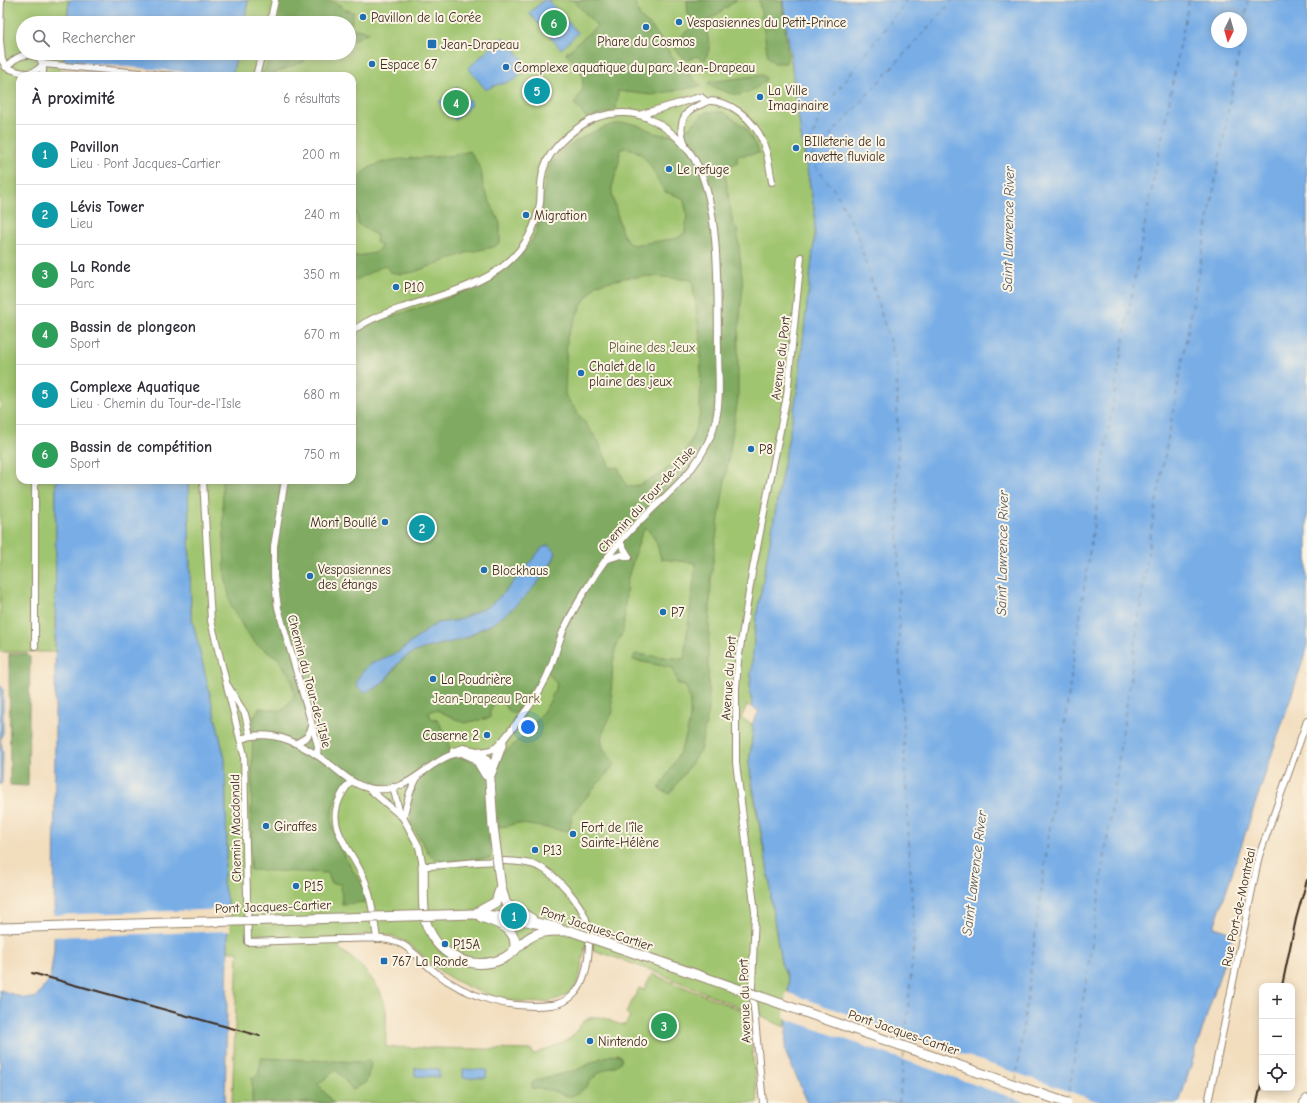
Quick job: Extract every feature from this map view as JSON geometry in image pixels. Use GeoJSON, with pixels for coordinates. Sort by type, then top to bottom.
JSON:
{"type":"FeatureCollection","features":[{"type":"Feature","properties":{"kind":"main road"},"geometry":{"type":"LineString","coordinates":[[488,780],[502,744]]}},
{"type":"Feature","properties":{"kind":"main road"},"geometry":{"type":"LineString","coordinates":[[480,752],[488,765],[488,780],[501,888],[506,904],[537,922]]}},
{"type":"Feature","properties":{"kind":"main road"},"geometry":{"type":"LineString","coordinates":[[465,753],[476,758],[484,768],[488,780]]}},
{"type":"Feature","properties":{"kind":"main road"},"geometry":{"type":"LineString","coordinates":[[423,866],[425,917],[431,935],[440,947],[450,955],[471,963],[494,962],[514,951],[525,941],[539,932],[571,931]]}},
{"type":"Feature","properties":{"kind":"main road"},"geometry":{"type":"LineString","coordinates":[[474,914],[496,902],[501,888]]}},
{"type":"Feature","properties":{"kind":"main road"},"geometry":{"type":"LineString","coordinates":[[474,914],[510,930],[515,939],[514,951]]}},
{"type":"Feature","properties":{"kind":"main road","name":"Pont Jacques-Cartier"},"geometry":{"type":"LineString","coordinates":[[0,928],[474,914],[537,922],[571,931],[1067,1103]]}},
{"type":"Feature","properties":{"kind":"main road"},"geometry":{"type":"LineString","coordinates":[[1304,1103],[1307,1099]]}},
{"type":"Feature","properties":{"kind":"street"},"geometry":{"type":"LineString","coordinates":[[1,0],[0,40],[3,68]]}},
{"type":"Feature","properties":{"kind":"street"},"geometry":{"type":"LineString","coordinates":[[272,16],[275,0]]}},
{"type":"Feature","properties":{"kind":"street"},"geometry":{"type":"LineString","coordinates":[[3,68],[16,58]]}},
{"type":"Feature","properties":{"kind":"street"},"geometry":{"type":"LineString","coordinates":[[40,60],[43,64],[43,72]]}},
{"type":"Feature","properties":{"kind":"street"},"geometry":{"type":"LineString","coordinates":[[257,72],[260,60]]}},
{"type":"Feature","properties":{"kind":"street"},"geometry":{"type":"LineString","coordinates":[[34,72],[39,70],[43,64]]}},
{"type":"Feature","properties":{"kind":"street"},"geometry":{"type":"LineString","coordinates":[[43,64],[129,72]]}},
{"type":"Feature","properties":{"kind":"street"},"geometry":{"type":"LineString","coordinates":[[3,68],[18,72]]}},
{"type":"Feature","properties":{"kind":"street","name":"Chemin du Tour-de-l'Isle"},"geometry":{"type":"LineString","coordinates":[[356,327],[390,312],[454,290],[488,276],[508,262],[523,246],[532,233],[538,213],[544,167],[559,144],[588,121],[612,114],[639,115],[693,99],[701,98],[706,101]]}},
{"type":"Feature","properties":{"kind":"street","name":"Chemin du Tour-de-l'Isle"},"geometry":{"type":"LineString","coordinates":[[284,484],[274,546],[274,577],[278,608],[318,746],[317,755],[351,781],[367,788],[393,787],[406,784],[450,755],[490,750],[502,744],[537,697],[548,675],[563,632],[588,584],[620,542],[675,487],[699,459],[707,446],[717,419],[718,347],[714,235],[704,180],[700,169],[685,146],[680,133],[682,120],[692,108],[706,101],[716,101],[729,105],[751,122],[763,142],[772,182]]}},
{"type":"Feature","properties":{"kind":"street","name":"Chemin du Tour-de-l'Isle"},"geometry":{"type":"LineString","coordinates":[[639,115],[664,127],[685,146]]}},
{"type":"Feature","properties":{"kind":"street","name":"Avenue du Port"},"geometry":{"type":"LineString","coordinates":[[763,1103],[752,988],[754,897],[736,763],[736,689],[738,661],[752,573],[787,396],[801,257]]}},
{"type":"Feature","properties":{"kind":"street"},"geometry":{"type":"LineString","coordinates":[[35,484],[36,646]]}},
{"type":"Feature","properties":{"kind":"street","name":"Chemin Macdonald"},"geometry":{"type":"LineString","coordinates":[[203,484],[210,615],[232,714],[241,738],[244,755],[246,785],[248,942],[377,939]]}},
{"type":"Feature","properties":{"kind":"street"},"geometry":{"type":"LineString","coordinates":[[606,560],[614,556],[629,557],[620,542]]}},
{"type":"Feature","properties":{"kind":"street","name":"Chemin Macdonald"},"geometry":{"type":"LineString","coordinates":[[225,681],[243,710],[250,736]]}},
{"type":"Feature","properties":{"kind":"street"},"geometry":{"type":"LineString","coordinates":[[232,714],[243,710]]}},
{"type":"Feature","properties":{"kind":"street","name":"Rue Port-de-Montréal"},"geometry":{"type":"LineString","coordinates":[[1208,1103],[1259,856],[1307,721]]}},
{"type":"Feature","properties":{"kind":"street"},"geometry":{"type":"LineString","coordinates":[[297,743],[307,736],[312,727]]}},
{"type":"Feature","properties":{"kind":"street"},"geometry":{"type":"LineString","coordinates":[[241,738],[263,735],[297,743],[317,755]]}},
{"type":"Feature","properties":{"kind":"street"},"geometry":{"type":"LineString","coordinates":[[450,755],[453,751],[463,748],[480,752]]}},
{"type":"Feature","properties":{"kind":"street"},"geometry":{"type":"LineString","coordinates":[[403,818],[410,792],[418,777]]}},
{"type":"Feature","properties":{"kind":"street"},"geometry":{"type":"LineString","coordinates":[[351,781],[338,802],[336,824],[368,889],[377,939],[400,944],[448,982],[469,992],[494,1001],[522,1005],[552,1005],[569,998],[578,989],[588,959],[588,929],[582,910],[553,876],[540,867],[519,862],[423,866],[419,847],[403,818],[393,787]]}},
{"type":"Feature","properties":{"kind":"street"},"geometry":{"type":"LineString","coordinates":[[367,788],[403,818]]}},
{"type":"Feature","properties":{"kind":"green space"},"geometry":{"type":"Polygon","coordinates":[[[0,0],[69,0],[68,16],[16,16],[16,60],[63,60],[62,72],[16,72],[16,484],[56,484],[55,652],[0,652],[0,0]]]}},
{"type":"Feature","properties":{"kind":"green space","name":"Jean-Drapeau Park"},"geometry":{"type":"Polygon","coordinates":[[[248,0],[783,0],[801,135],[814,208],[815,233],[798,386],[756,618],[750,686],[752,707],[747,705],[741,718],[752,724],[753,731],[749,763],[752,787],[770,883],[771,901],[781,962],[789,982],[785,1027],[653,971],[585,947],[579,979],[574,988],[562,997],[547,1002],[529,1003],[492,996],[458,982],[439,970],[407,943],[392,936],[363,934],[356,936],[338,948],[354,960],[368,974],[380,991],[386,1010],[386,1047],[532,1050],[533,1055],[562,1043],[570,1038],[583,1022],[590,1018],[599,1017],[625,1025],[630,1016],[626,1013],[639,988],[644,990],[652,974],[748,1013],[758,1103],[232,1103],[238,951],[228,951],[228,905],[223,882],[227,850],[225,759],[191,614],[188,484],[356,484],[356,72],[233,72],[235,60],[356,60],[356,16],[245,16],[248,0]]]}},
{"type":"Feature","properties":{"kind":"green space"},"geometry":{"type":"Polygon","coordinates":[[[278,0],[328,0],[342,6],[342,9],[354,12],[353,16],[275,16],[278,0]]]}},
{"type":"Feature","properties":{"kind":"green space"},"geometry":{"type":"Polygon","coordinates":[[[573,0],[634,0],[640,17],[653,28],[673,58],[701,86],[651,95],[618,91],[616,110],[587,118],[574,104],[583,89],[582,72],[566,53],[597,26],[573,0]]]}},
{"type":"Feature","properties":{"kind":"green space"},"geometry":{"type":"Polygon","coordinates":[[[687,0],[737,0],[708,21],[707,33],[710,47],[705,60],[696,56],[687,61],[674,49],[682,38],[681,36],[694,25],[688,14],[687,0]]]}},
{"type":"Feature","properties":{"kind":"green space"},"geometry":{"type":"Polygon","coordinates":[[[759,0],[782,0],[788,56],[786,63],[774,63],[768,57],[759,0]]]}},
{"type":"Feature","properties":{"kind":"green space"},"geometry":{"type":"Polygon","coordinates":[[[356,29],[370,32],[356,39],[356,29]]]}},
{"type":"Feature","properties":{"kind":"green space"},"geometry":{"type":"Polygon","coordinates":[[[268,60],[305,61],[277,72],[264,72],[268,60]]]}},
{"type":"Feature","properties":{"kind":"green space"},"geometry":{"type":"Polygon","coordinates":[[[762,75],[766,78],[763,83],[739,95],[728,93],[708,85],[709,82],[762,75]]]}},
{"type":"Feature","properties":{"kind":"green space"},"geometry":{"type":"Polygon","coordinates":[[[706,112],[723,112],[745,127],[760,153],[737,156],[737,163],[724,167],[733,225],[737,228],[743,286],[738,342],[738,398],[715,544],[711,581],[708,660],[709,709],[700,751],[670,794],[659,789],[673,765],[684,740],[690,714],[690,700],[686,687],[677,683],[673,668],[633,660],[635,654],[684,659],[696,563],[661,559],[656,541],[646,527],[641,535],[627,581],[623,632],[617,643],[613,663],[611,693],[613,712],[601,738],[603,748],[615,764],[572,814],[570,829],[567,831],[516,823],[509,826],[488,828],[491,858],[441,862],[431,857],[411,824],[412,801],[401,781],[381,785],[365,782],[351,776],[335,802],[332,813],[332,824],[339,846],[362,884],[367,902],[342,904],[341,884],[331,883],[328,873],[250,870],[253,718],[259,708],[282,711],[294,696],[292,680],[278,658],[256,644],[246,632],[231,606],[225,575],[222,484],[356,484],[356,335],[370,324],[377,321],[429,305],[472,288],[497,275],[509,265],[531,242],[537,230],[546,177],[553,160],[560,153],[585,136],[608,126],[621,123],[641,126],[662,135],[675,134],[685,130],[706,112]],[[624,148],[620,150],[619,162],[612,187],[612,194],[622,233],[629,243],[633,245],[678,238],[685,232],[687,214],[683,198],[665,192],[645,158],[639,153],[624,148]],[[653,276],[625,278],[597,284],[582,304],[567,337],[565,395],[598,441],[610,468],[618,467],[627,487],[639,485],[662,473],[685,451],[692,438],[700,415],[701,344],[692,280],[653,276]],[[549,545],[542,548],[504,593],[489,606],[456,621],[437,623],[397,653],[374,662],[367,667],[357,679],[385,681],[401,661],[407,656],[421,649],[467,638],[494,623],[524,597],[553,561],[556,552],[549,545]],[[546,670],[532,687],[516,713],[511,713],[500,700],[496,700],[490,711],[490,718],[464,723],[439,711],[433,710],[429,713],[431,718],[438,720],[442,728],[448,734],[450,749],[454,756],[476,763],[496,778],[503,754],[530,730],[549,703],[557,684],[546,670]]]}},
{"type":"Feature","properties":{"kind":"green space"},"geometry":{"type":"Polygon","coordinates":[[[470,151],[481,169],[483,187],[500,223],[500,242],[494,247],[469,252],[414,272],[401,274],[390,272],[385,265],[356,280],[356,256],[375,253],[382,246],[376,242],[377,236],[358,224],[356,214],[357,180],[364,172],[373,166],[384,162],[409,158],[460,154],[470,151]]]}},
{"type":"Feature","properties":{"kind":"green space"},"geometry":{"type":"Polygon","coordinates":[[[9,654],[27,654],[30,657],[28,786],[10,785],[9,654]]]}},
{"type":"Feature","properties":{"kind":"green space"},"geometry":{"type":"Polygon","coordinates":[[[617,1054],[622,1057],[619,1063],[599,1073],[583,1090],[576,1095],[568,1096],[550,1090],[532,1088],[532,1083],[537,1080],[577,1070],[601,1058],[617,1054]]]}},
{"type":"Feature","properties":{"kind":"green space"},"geometry":{"type":"Polygon","coordinates":[[[261,1058],[361,1062],[369,1060],[371,1065],[366,1082],[353,1090],[336,1070],[318,1084],[333,1103],[252,1103],[252,1077],[258,1075],[261,1058]]]}},
{"type":"Feature","properties":{"kind":"water"},"geometry":{"type":"Polygon","coordinates":[[[69,0],[248,0],[245,16],[68,16],[69,0]]]}},
{"type":"Feature","properties":{"kind":"water"},"geometry":{"type":"Polygon","coordinates":[[[544,0],[548,0],[578,33],[561,49],[529,13],[544,0]]]}},
{"type":"Feature","properties":{"kind":"water","name":"Saint Lawrence River"},"geometry":{"type":"Polygon","coordinates":[[[783,0],[1307,0],[1307,649],[1214,927],[1233,933],[1179,1103],[808,1103],[785,1051],[789,982],[781,962],[771,901],[770,883],[749,763],[753,731],[752,724],[759,711],[752,707],[750,686],[756,618],[798,386],[815,233],[814,208],[801,135],[783,0]]]}},
{"type":"Feature","properties":{"kind":"water"},"geometry":{"type":"Polygon","coordinates":[[[503,37],[523,59],[522,73],[510,82],[495,85],[486,90],[468,68],[503,37]]]}},
{"type":"Feature","properties":{"kind":"water"},"geometry":{"type":"Polygon","coordinates":[[[63,60],[235,60],[233,72],[62,72],[63,60]]]}},
{"type":"Feature","properties":{"kind":"water"},"geometry":{"type":"Polygon","coordinates":[[[457,87],[472,104],[455,120],[439,102],[457,87]]]}},
{"type":"Feature","properties":{"kind":"water"},"geometry":{"type":"Polygon","coordinates":[[[56,484],[188,484],[191,614],[225,759],[227,849],[223,882],[228,905],[228,951],[225,1103],[0,1103],[0,990],[24,998],[35,998],[50,979],[54,950],[56,484]]]}},
{"type":"Feature","properties":{"kind":"water"},"geometry":{"type":"Polygon","coordinates":[[[549,545],[556,552],[552,562],[539,581],[521,600],[495,622],[465,638],[414,652],[401,660],[384,681],[373,689],[364,692],[357,687],[357,679],[367,667],[374,662],[397,653],[437,623],[456,621],[489,606],[504,593],[542,548],[549,545]]]}},
{"type":"Feature","properties":{"kind":"water"},"geometry":{"type":"Polygon","coordinates":[[[0,685],[3,689],[3,733],[0,739],[0,685]]]}},
{"type":"Feature","properties":{"kind":"water"},"geometry":{"type":"Polygon","coordinates":[[[0,739],[3,751],[2,783],[0,785],[0,739]]]}},
{"type":"Feature","properties":{"kind":"water"},"geometry":{"type":"Polygon","coordinates":[[[415,1068],[439,1069],[439,1077],[415,1076],[415,1068]]]}},
{"type":"Feature","properties":{"kind":"water"},"geometry":{"type":"Polygon","coordinates":[[[463,1069],[487,1070],[486,1078],[463,1078],[463,1069]]]}},
{"type":"Feature","properties":{"kind":"pier"},"geometry":{"type":"Polygon","coordinates":[[[61,61],[186,72],[82,72],[60,70],[61,61]]]}},
{"type":"Feature","properties":{"kind":"pier"},"geometry":{"type":"Polygon","coordinates":[[[230,909],[230,931],[52,937],[52,915],[230,909]]]}},
{"type":"Feature","properties":{"kind":"pier"},"geometry":{"type":"Polygon","coordinates":[[[786,992],[1102,1103],[1027,1103],[784,1018],[786,992]]]}},
{"type":"Feature","properties":{"kind":"ferry route"},"geometry":{"type":"LineString","coordinates":[[807,152],[821,112],[907,0]]}},
{"type":"Feature","properties":{"kind":"ferry route"},"geometry":{"type":"LineString","coordinates":[[905,1043],[914,940],[899,651],[897,365],[856,231],[836,192],[809,159],[953,0]]}},
{"type":"Feature","properties":{"kind":"ferry route"},"geometry":{"type":"LineString","coordinates":[[1016,1081],[1064,726],[1118,373],[1152,186],[1189,0]]}},
{"type":"Feature","properties":{"kind":"ferry route"},"geometry":{"type":"LineString","coordinates":[[1246,12],[1248,0]]}},
{"type":"Feature","properties":{"kind":"ferry route"},"geometry":{"type":"LineString","coordinates":[[1068,1099],[1101,884],[1151,531],[1240,48]]}},
{"type":"Feature","properties":{"kind":"ferry route"},"geometry":{"type":"LineString","coordinates":[[899,1103],[904,1052]]}},
{"type":"Feature","properties":{"kind":"ferry route"},"geometry":{"type":"LineString","coordinates":[[1013,1103],[1015,1090]]}},
{"type":"Feature","properties":{"kind":"railway"},"geometry":{"type":"LineString","coordinates":[[1283,983],[1296,919],[1307,880]]}},
{"type":"Feature","properties":{"kind":"railway"},"geometry":{"type":"LineString","coordinates":[[32,973],[260,1036]]}},
{"type":"Feature","properties":{"kind":"railway"},"geometry":{"type":"LineString","coordinates":[[1257,1103],[1260,1091]]}},
{"type":"Feature","properties":{"kind":"place","name":"Pavillon de la Corée"},"geometry":{"type":"Point","coordinates":[363,17]}},
{"type":"Feature","properties":{"kind":"place","name":"Vespasiennes du Petit-Prince"},"geometry":{"type":"Point","coordinates":[679,22]}},
{"type":"Feature","properties":{"kind":"place","name":"Bassin de compétition"},"geometry":{"type":"Point","coordinates":[554,23]}},
{"type":"Feature","properties":{"kind":"place","name":"Phare du Cosmos"},"geometry":{"type":"Point","coordinates":[646,27]}},
{"type":"Feature","properties":{"kind":"place","name":"Jean-Drapeau"},"geometry":{"type":"Point","coordinates":[432,44]}},
{"type":"Feature","properties":{"kind":"place","name":"Espace 67"},"geometry":{"type":"Point","coordinates":[372,64]}},
{"type":"Feature","properties":{"kind":"place","name":"Complexe aquatique du parc Jean-Drapeau"},"geometry":{"type":"Point","coordinates":[506,67]}},
{"type":"Feature","properties":{"kind":"place","name":"Complexe Aquatique"},"geometry":{"type":"Point","coordinates":[537,91]}},
{"type":"Feature","properties":{"kind":"place","name":"La Ville Imaginaire"},"geometry":{"type":"Point","coordinates":[760,97]}},
{"type":"Feature","properties":{"kind":"place","name":"Bassin de plongeon"},"geometry":{"type":"Point","coordinates":[456,103]}},
{"type":"Feature","properties":{"kind":"place","name":"BIlleterie de la navette fluviale"},"geometry":{"type":"Point","coordinates":[796,148]}},
{"type":"Feature","properties":{"kind":"place","name":"Le refuge"},"geometry":{"type":"Point","coordinates":[669,169]}},
{"type":"Feature","properties":{"kind":"place","name":"Migration"},"geometry":{"type":"Point","coordinates":[526,215]}},
{"type":"Feature","properties":{"kind":"place","name":"P10"},"geometry":{"type":"Point","coordinates":[396,287]}},
{"type":"Feature","properties":{"kind":"place","name":"Chalet de la plaine des jeux"},"geometry":{"type":"Point","coordinates":[581,373]}},
{"type":"Feature","properties":{"kind":"place","name":"P8"},"geometry":{"type":"Point","coordinates":[751,449]}},
{"type":"Feature","properties":{"kind":"place","name":"Mont Boullé"},"geometry":{"type":"Point","coordinates":[385,522]}},
{"type":"Feature","properties":{"kind":"place","name":"Lévis Tower"},"geometry":{"type":"Point","coordinates":[422,528]}},
{"type":"Feature","properties":{"kind":"place","name":"Blockhaus"},"geometry":{"type":"Point","coordinates":[484,570]}},
{"type":"Feature","properties":{"kind":"place","name":"Vespasiennes des étangs"},"geometry":{"type":"Point","coordinates":[310,576]}},
{"type":"Feature","properties":{"kind":"place","name":"P7"},"geometry":{"type":"Point","coordinates":[663,612]}},
{"type":"Feature","properties":{"kind":"place","name":"La Poudrière"},"geometry":{"type":"Point","coordinates":[433,679]}},
{"type":"Feature","properties":{"kind":"place","name":"Caserne 2"},"geometry":{"type":"Point","coordinates":[487,735]}},
{"type":"Feature","properties":{"kind":"place","name":"Giraffes"},"geometry":{"type":"Point","coordinates":[266,826]}},
{"type":"Feature","properties":{"kind":"place","name":"Fort de l'île Sainte-Hélène"},"geometry":{"type":"Point","coordinates":[573,834]}},
{"type":"Feature","properties":{"kind":"place","name":"P13"},"geometry":{"type":"Point","coordinates":[535,850]}},
{"type":"Feature","properties":{"kind":"place","name":"P15"},"geometry":{"type":"Point","coordinates":[296,886]}},
{"type":"Feature","properties":{"kind":"place","name":"Pavillon"},"geometry":{"type":"Point","coordinates":[514,916]}},
{"type":"Feature","properties":{"kind":"place","name":"P15A"},"geometry":{"type":"Point","coordinates":[445,944]}},
{"type":"Feature","properties":{"kind":"place","name":"767 La Ronde"},"geometry":{"type":"Point","coordinates":[384,961]}},
{"type":"Feature","properties":{"kind":"place","name":"La Ronde"},"geometry":{"type":"Point","coordinates":[664,1026]}},
{"type":"Feature","properties":{"kind":"place","name":"Nintendo"},"geometry":{"type":"Point","coordinates":[590,1041]}},
{"type":"Feature","properties":{"kind":"park label","name":"Plaine des Jeux"},"geometry":{"type":"Point","coordinates":[652,347]}}]}
